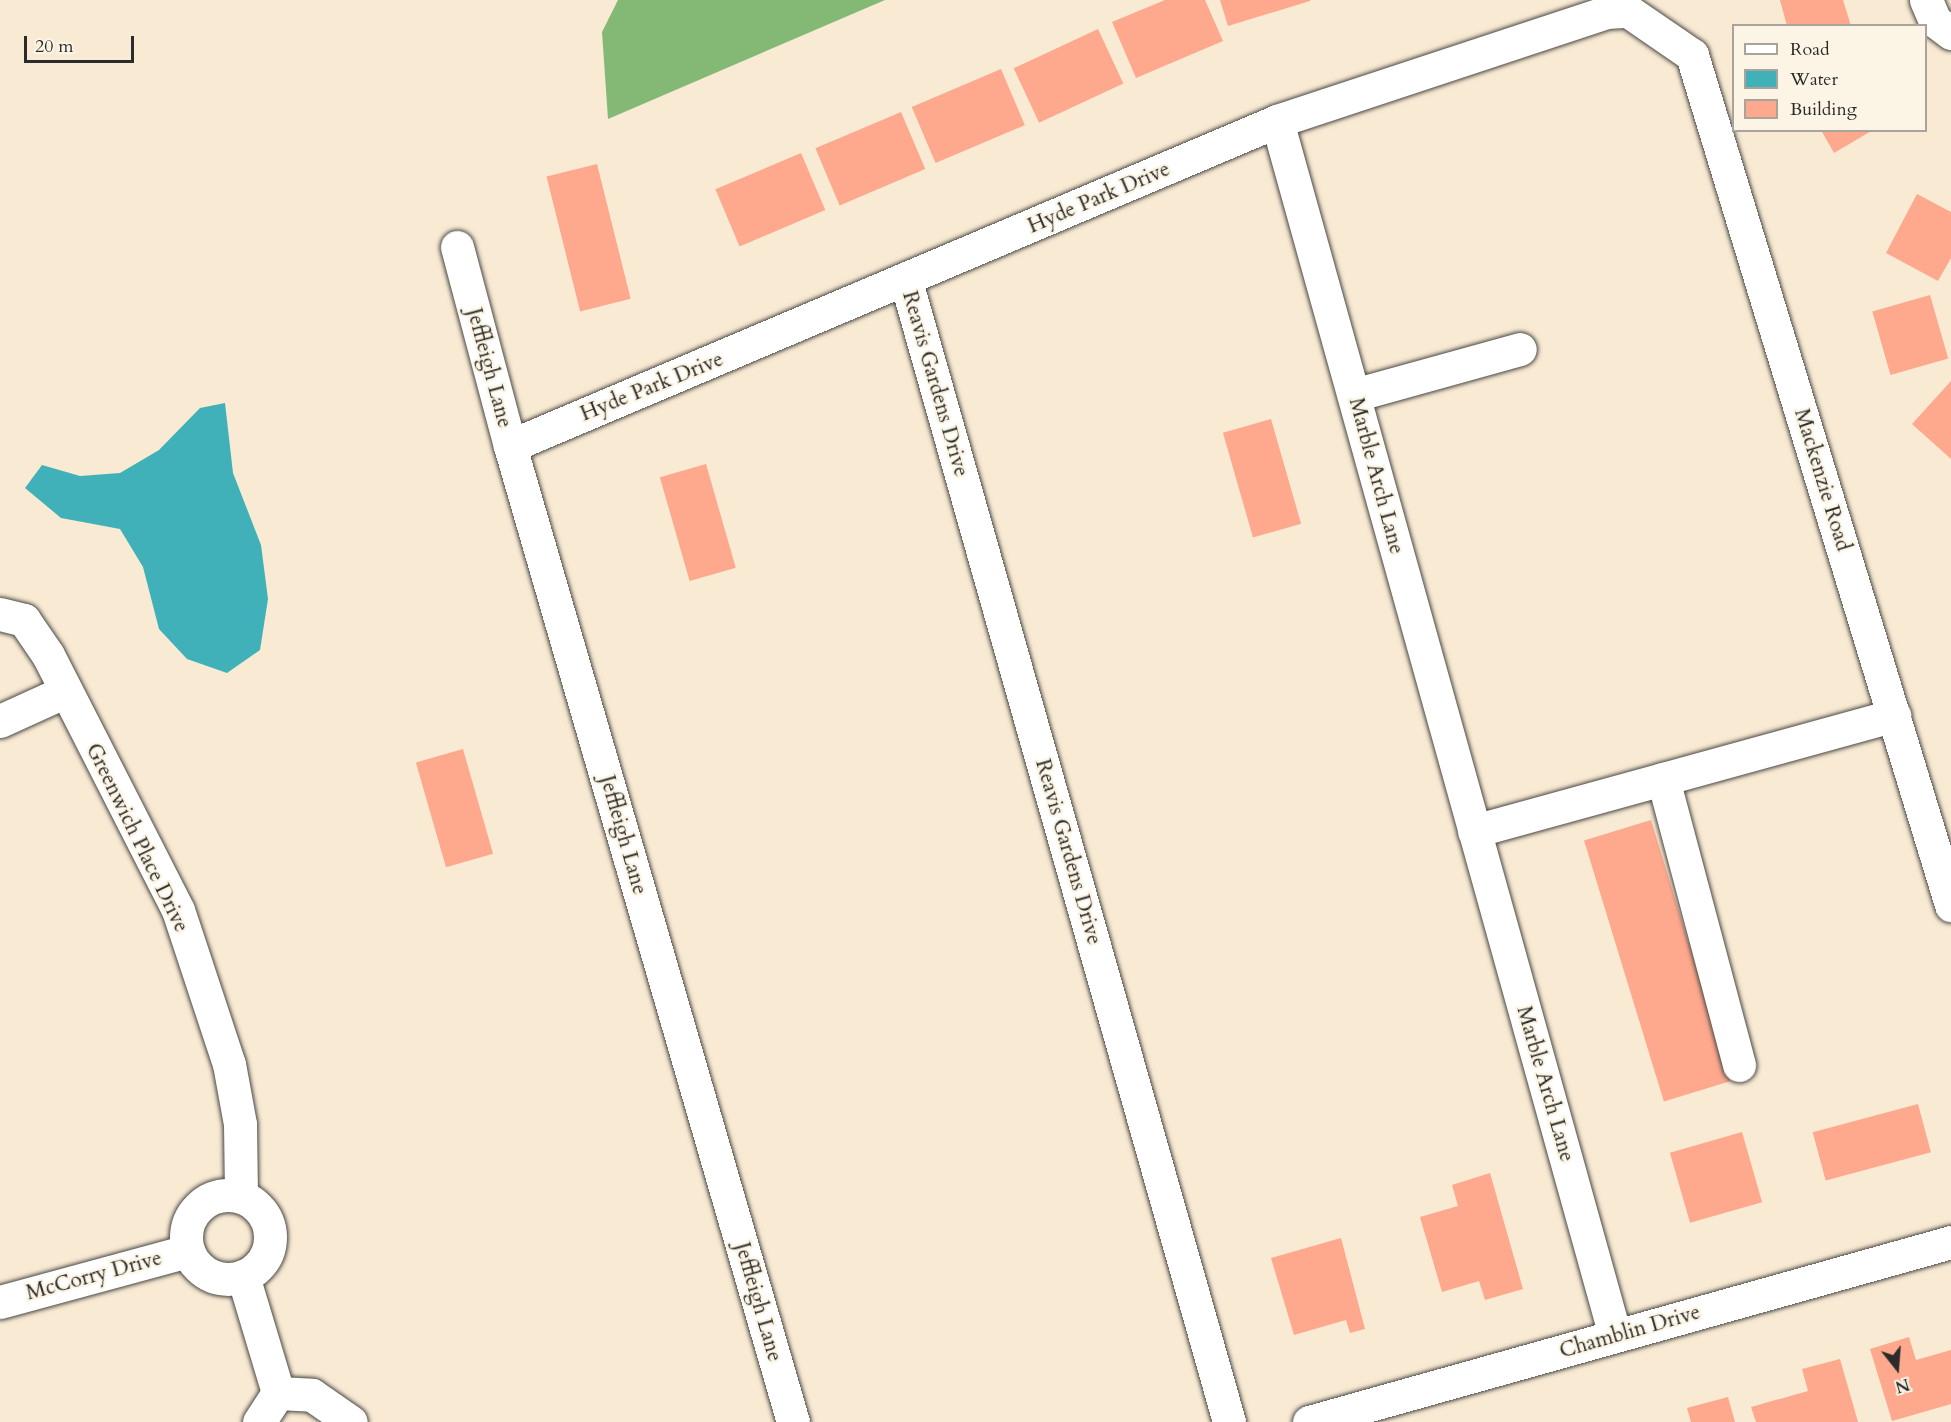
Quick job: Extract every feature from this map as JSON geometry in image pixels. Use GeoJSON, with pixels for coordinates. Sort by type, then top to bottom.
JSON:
{"type":"FeatureCollection","features":[{"type":"Feature","properties":{"kind":"street"},"geometry":{"type":"LineString","coordinates":[[1926,0],[1935,21],[1951,33]]}},
{"type":"Feature","properties":{"kind":"street","name":"Hyde Park Drive"},"geometry":{"type":"LineString","coordinates":[[510,446],[906,281],[1277,121],[1606,12],[1628,11],[1692,55]]}},
{"type":"Feature","properties":{"kind":"street","name":"Mackenzie Road"},"geometry":{"type":"LineString","coordinates":[[1692,55],[1951,905]]}},
{"type":"Feature","properties":{"kind":"street","name":"Marble Arch Lane"},"geometry":{"type":"LineString","coordinates":[[1277,121],[1615,1336]]}},
{"type":"Feature","properties":{"kind":"street","name":"Jeffleigh Lane"},"geometry":{"type":"LineString","coordinates":[[457,247],[510,446],[793,1422]]}},
{"type":"Feature","properties":{"kind":"street","name":"Reavis Gardens Drive"},"geometry":{"type":"LineString","coordinates":[[906,281],[1229,1422]]}},
{"type":"Feature","properties":{"kind":"street"},"geometry":{"type":"LineString","coordinates":[[1354,395],[1520,349]]}},
{"type":"Feature","properties":{"kind":"street","name":"Greenwich Place Drive"},"geometry":{"type":"LineString","coordinates":[[0,614],[24,620],[178,910],[229,1064],[240,1124],[242,1197]]}},
{"type":"Feature","properties":{"kind":"street"},"geometry":{"type":"LineString","coordinates":[[0,721],[64,692]]}},
{"type":"Feature","properties":{"kind":"street"},"geometry":{"type":"LineString","coordinates":[[1474,831],[1894,715]]}},
{"type":"Feature","properties":{"kind":"street"},"geometry":{"type":"LineString","coordinates":[[1662,779],[1739,1065]]}},
{"type":"Feature","properties":{"kind":"street"},"geometry":{"type":"LineString","coordinates":[[217,1196],[242,1197],[258,1207],[270,1233],[264,1260],[243,1276],[204,1272],[188,1251],[186,1231],[194,1212],[217,1196]]}},
{"type":"Feature","properties":{"kind":"street","name":"Chamblin Drive"},"geometry":{"type":"LineString","coordinates":[[1309,1422],[1951,1242]]}},
{"type":"Feature","properties":{"kind":"street","name":"McCorry Drive"},"geometry":{"type":"LineString","coordinates":[[0,1302],[188,1251]]}},
{"type":"Feature","properties":{"kind":"street"},"geometry":{"type":"LineString","coordinates":[[243,1276],[278,1393],[259,1422]]}},
{"type":"Feature","properties":{"kind":"street"},"geometry":{"type":"LineString","coordinates":[[278,1393],[312,1395],[351,1422]]}},
{"type":"Feature","properties":{"kind":"green space"},"geometry":{"type":"Polygon","coordinates":[[[618,0],[885,0],[608,119],[602,32],[618,0]]]}},
{"type":"Feature","properties":{"kind":"water"},"geometry":{"type":"Polygon","coordinates":[[[225,403],[233,473],[261,545],[268,599],[260,650],[227,673],[187,659],[159,629],[143,567],[120,529],[61,518],[25,488],[42,465],[80,476],[120,473],[159,450],[200,408],[225,403]]]}},
{"type":"Feature","properties":{"kind":"building"},"geometry":{"type":"Polygon","coordinates":[[[1165,0],[1205,0],[1223,41],[1136,78],[1112,22],[1165,0]]]}},
{"type":"Feature","properties":{"kind":"building"},"geometry":{"type":"Polygon","coordinates":[[[1220,0],[1310,0],[1310,1],[1228,26],[1220,0]]]}},
{"type":"Feature","properties":{"kind":"building"},"geometry":{"type":"Polygon","coordinates":[[[1780,0],[1843,0],[1850,24],[1786,24],[1780,0]]]}},
{"type":"Feature","properties":{"kind":"building"},"geometry":{"type":"Polygon","coordinates":[[[1098,29],[1123,83],[1039,123],[1014,68],[1098,29]]]}},
{"type":"Feature","properties":{"kind":"building"},"geometry":{"type":"Polygon","coordinates":[[[1001,69],[1025,125],[936,163],[912,107],[1001,69]]]}},
{"type":"Feature","properties":{"kind":"building"},"geometry":{"type":"Polygon","coordinates":[[[901,112],[925,169],[840,205],[815,148],[901,112]]]}},
{"type":"Feature","properties":{"kind":"building"},"geometry":{"type":"Polygon","coordinates":[[[1822,132],[1870,132],[1834,153],[1822,132]]]}},
{"type":"Feature","properties":{"kind":"building"},"geometry":{"type":"Polygon","coordinates":[[[801,153],[825,210],[740,246],[715,189],[801,153]]]}},
{"type":"Feature","properties":{"kind":"building"},"geometry":{"type":"Polygon","coordinates":[[[597,164],[631,299],[580,311],[547,177],[597,164]]]}},
{"type":"Feature","properties":{"kind":"building"},"geometry":{"type":"Polygon","coordinates":[[[1917,194],[1951,212],[1951,258],[1938,281],[1886,253],[1917,194]]]}},
{"type":"Feature","properties":{"kind":"building"},"geometry":{"type":"Polygon","coordinates":[[[1930,295],[1948,358],[1891,375],[1872,312],[1930,295]]]}},
{"type":"Feature","properties":{"kind":"building"},"geometry":{"type":"Polygon","coordinates":[[[1951,381],[1951,459],[1912,424],[1951,381]]]}},
{"type":"Feature","properties":{"kind":"building"},"geometry":{"type":"Polygon","coordinates":[[[1271,419],[1301,524],[1253,538],[1223,433],[1271,419]]]}},
{"type":"Feature","properties":{"kind":"building"},"geometry":{"type":"Polygon","coordinates":[[[706,464],[736,568],[690,581],[660,477],[706,464]]]}},
{"type":"Feature","properties":{"kind":"building"},"geometry":{"type":"Polygon","coordinates":[[[463,749],[493,854],[446,867],[416,763],[463,749]]]}},
{"type":"Feature","properties":{"kind":"building"},"geometry":{"type":"Polygon","coordinates":[[[1651,820],[1731,1081],[1664,1102],[1584,840],[1651,820]]]}},
{"type":"Feature","properties":{"kind":"building"},"geometry":{"type":"Polygon","coordinates":[[[1918,1104],[1931,1152],[1826,1181],[1813,1132],[1918,1104]]]}},
{"type":"Feature","properties":{"kind":"building"},"geometry":{"type":"Polygon","coordinates":[[[1742,1132],[1762,1202],[1690,1223],[1670,1153],[1742,1132]]]}},
{"type":"Feature","properties":{"kind":"building"},"geometry":{"type":"Polygon","coordinates":[[[1490,1173],[1523,1289],[1485,1300],[1479,1281],[1442,1292],[1420,1217],[1458,1206],[1452,1185],[1490,1173]]]}},
{"type":"Feature","properties":{"kind":"building"},"geometry":{"type":"Polygon","coordinates":[[[1341,1238],[1365,1329],[1350,1333],[1346,1320],[1294,1335],[1271,1258],[1341,1238]]]}},
{"type":"Feature","properties":{"kind":"building"},"geometry":{"type":"Polygon","coordinates":[[[1909,1337],[1916,1360],[1951,1350],[1951,1404],[1892,1421],[1870,1349],[1909,1337]]]}},
{"type":"Feature","properties":{"kind":"building"},"geometry":{"type":"Polygon","coordinates":[[[1840,1359],[1858,1422],[1756,1422],[1751,1407],[1808,1391],[1802,1369],[1840,1359]]]}},
{"type":"Feature","properties":{"kind":"building"},"geometry":{"type":"Polygon","coordinates":[[[1728,1397],[1735,1422],[1691,1422],[1687,1408],[1728,1397]]]}}]}
